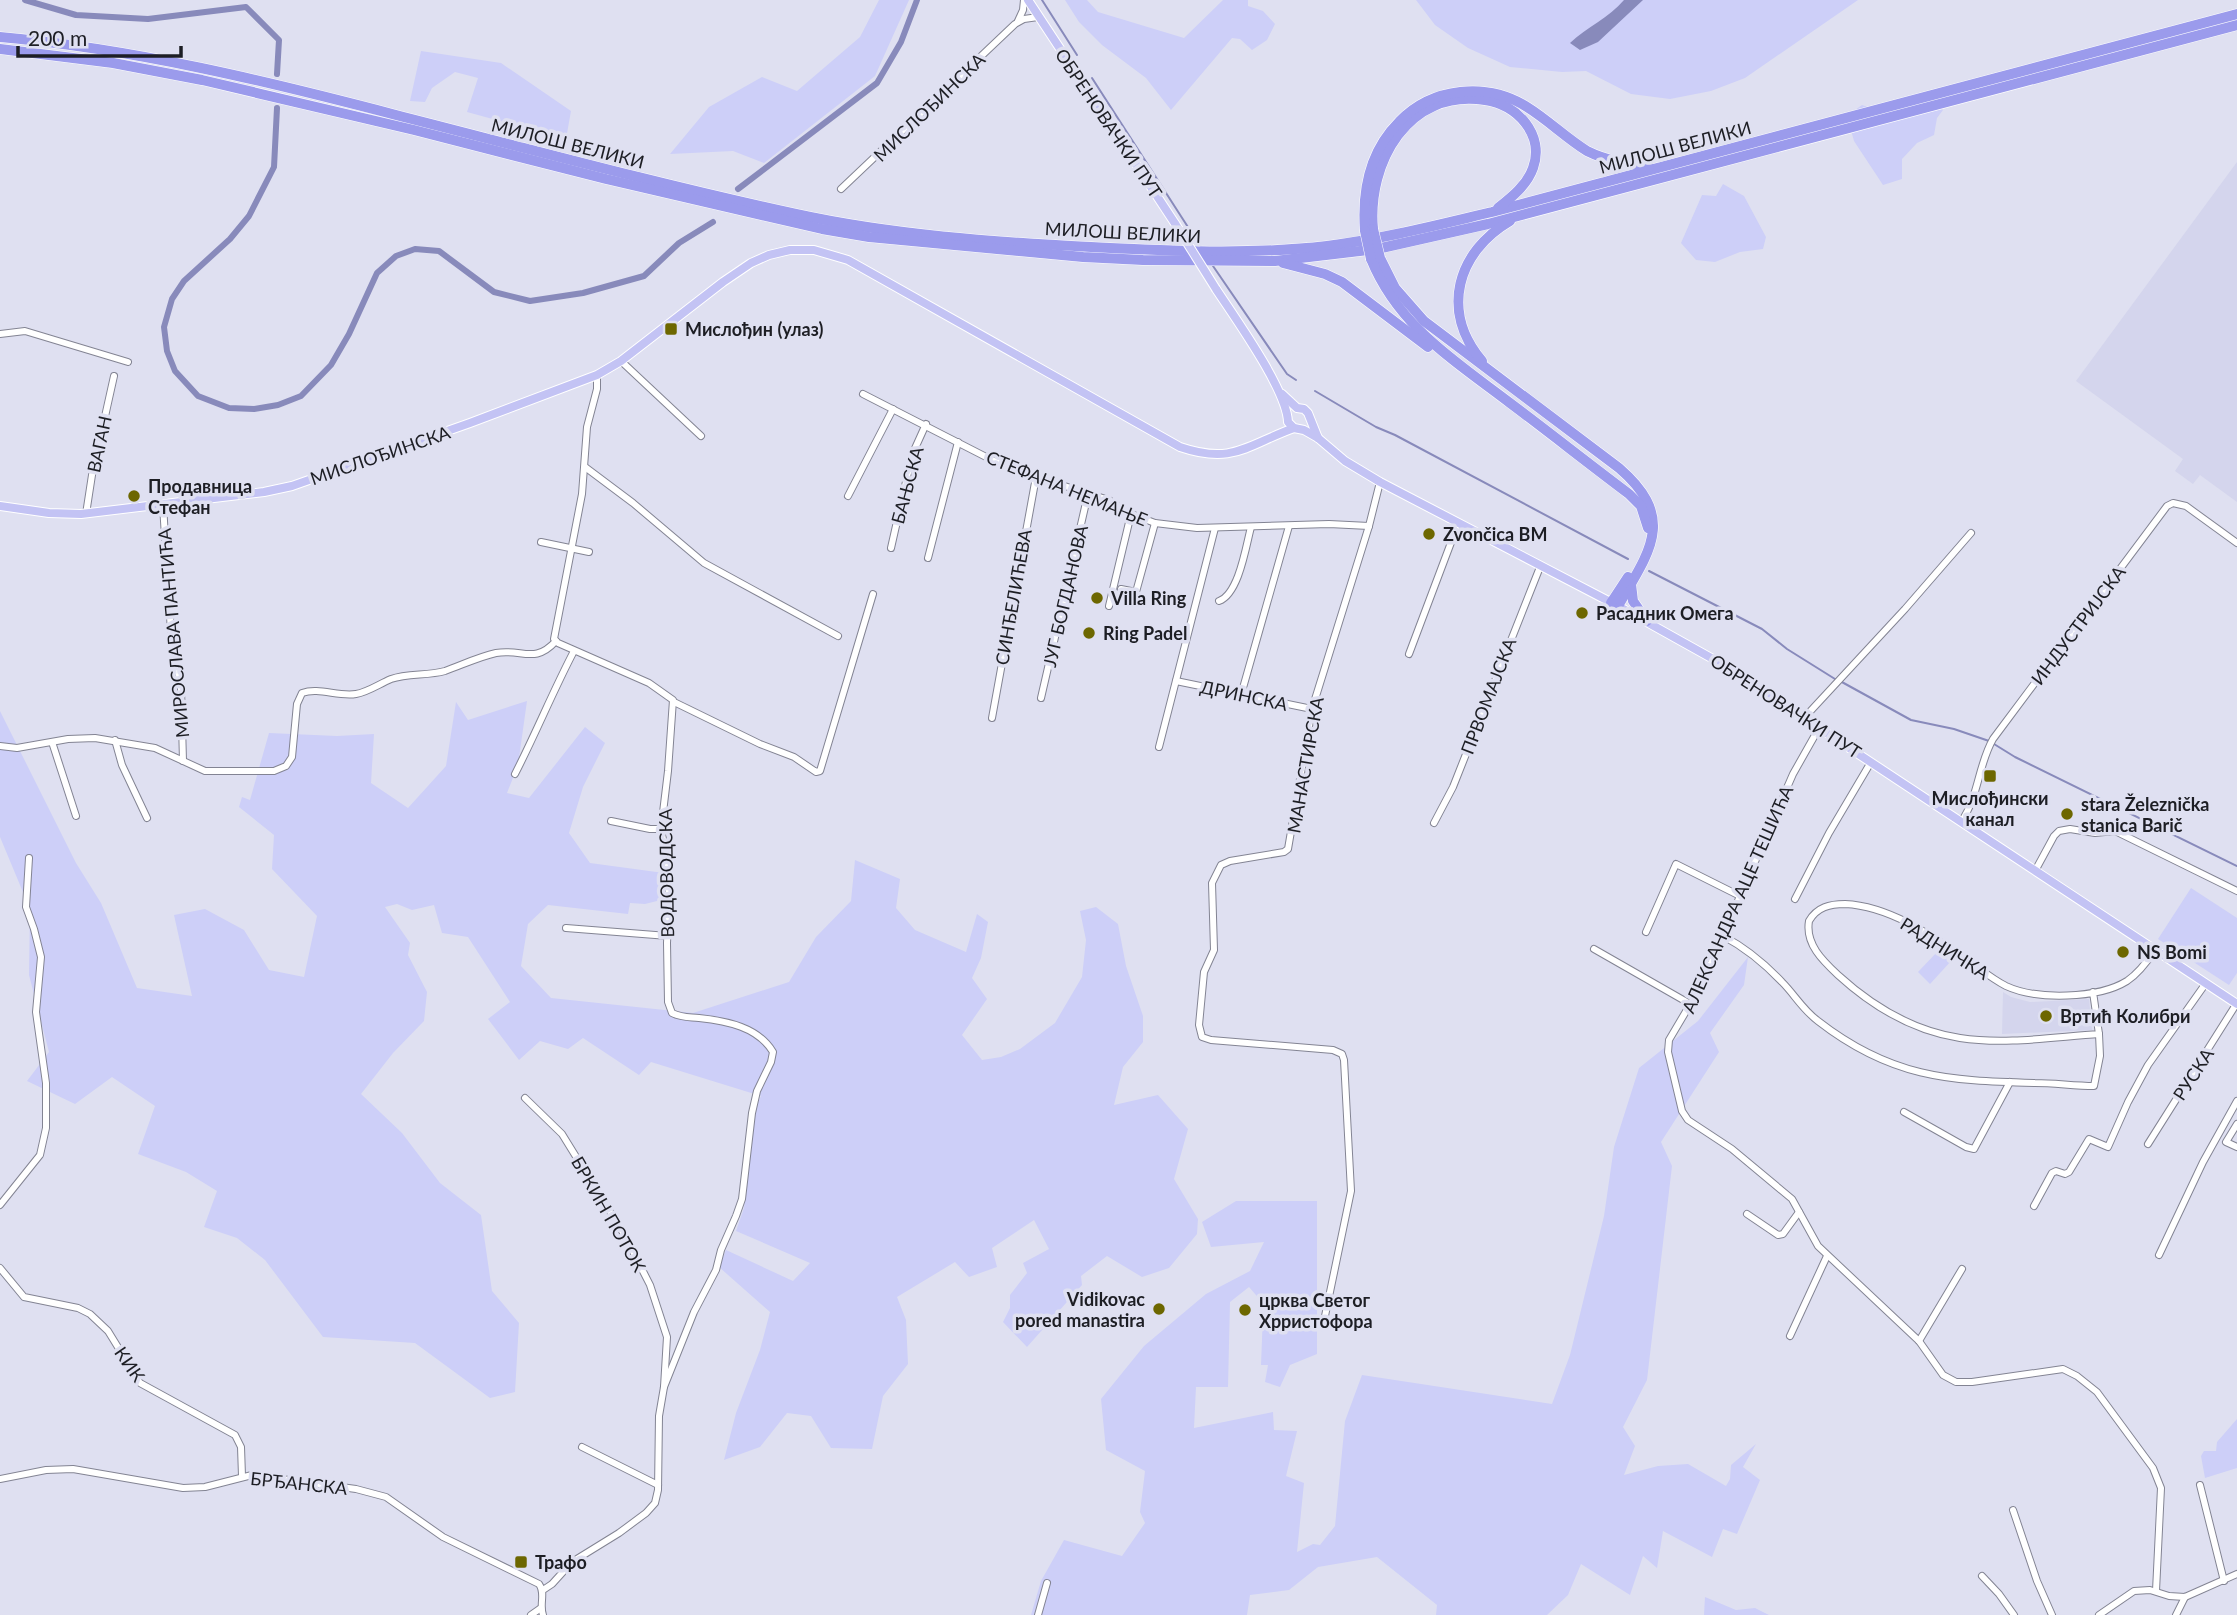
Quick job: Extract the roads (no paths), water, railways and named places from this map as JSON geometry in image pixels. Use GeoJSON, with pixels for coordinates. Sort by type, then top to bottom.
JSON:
{"type":"FeatureCollection","features":[{"type":"Feature","properties":{"kind":"highway","name":"МИЛОШ ВЕЛИКИ"},"geometry":{"type":"LineString","coordinates":[[0,49],[113,63],[202,80],[606,179],[846,233],[1083,257],[1275,261],[1377,249],[1520,215],[2208,27],[2237,14]]}},
{"type":"Feature","properties":{"kind":"highway","name":"МИЛОШ ВЕЛИКИ"},"geometry":{"type":"LineString","coordinates":[[0,37],[108,50],[206,69],[323,96],[696,192],[799,215],[908,232],[1057,245],[1234,252],[1284,250],[1371,240],[1492,212],[1657,167],[2208,27],[2237,25]]}},
{"type":"Feature","properties":{"kind":"highway"},"geometry":{"type":"LineString","coordinates":[[1615,604],[1647,537],[1647,520],[1642,506],[1429,340],[1396,306],[1382,285],[1375,258],[1369,230],[1366,188],[1381,144],[1404,116],[1423,103],[1446,94],[1468,91],[1504,95],[1529,108],[1578,145],[1598,156],[1624,163],[1657,167]]}},
{"type":"Feature","properties":{"kind":"highway"},"geometry":{"type":"LineString","coordinates":[[1369,230],[1375,188],[1384,157],[1392,143],[1405,126],[1422,113],[1446,102],[1461,99],[1486,100],[1508,107],[1524,120],[1535,141],[1534,166],[1530,176],[1492,212]]}},
{"type":"Feature","properties":{"kind":"highway"},"geometry":{"type":"LineString","coordinates":[[1495,375],[1477,356],[1465,336],[1459,314],[1460,285],[1468,261],[1481,244],[1494,231],[1520,215]]}},
{"type":"Feature","properties":{"kind":"highway"},"geometry":{"type":"LineString","coordinates":[[1375,258],[1414,311],[1448,341],[1619,468],[1644,494],[1653,515],[1653,534],[1631,584],[1615,604]]}},
{"type":"Feature","properties":{"kind":"highway"},"geometry":{"type":"LineString","coordinates":[[1275,261],[1318,272],[1342,282],[1452,365],[1466,370]]}},
{"type":"Feature","properties":{"kind":"highway"},"geometry":{"type":"LineString","coordinates":[[1631,584],[1633,601],[1647,621]]}},
{"type":"Feature","properties":{"kind":"main road","name":"ОБРЕНОВАЧКИ ПУТ"},"geometry":{"type":"LineString","coordinates":[[1026,0],[1176,225],[1278,390],[1288,416]]}},
{"type":"Feature","properties":{"kind":"main road","name":"МИСЛОЂИНСКА"},"geometry":{"type":"LineString","coordinates":[[0,506],[86,514],[264,492],[292,486],[597,375],[751,263],[780,252],[802,249],[826,252],[877,275],[1180,447],[1202,453],[1224,454],[1241,451],[1297,429]]}},
{"type":"Feature","properties":{"kind":"main road","name":"ОБРЕНОВАЧКИ ПУТ"},"geometry":{"type":"LineString","coordinates":[[1278,390],[1297,408]]}},
{"type":"Feature","properties":{"kind":"main road"},"geometry":{"type":"LineString","coordinates":[[1268,441],[1288,416],[1297,408],[1306,411],[1310,419],[1306,426],[1297,429],[1288,422],[1288,416]]}},
{"type":"Feature","properties":{"kind":"main road","name":"ОБРЕНОВАЧКИ ПУТ"},"geometry":{"type":"LineString","coordinates":[[1310,419],[1318,438]]}},
{"type":"Feature","properties":{"kind":"main road","name":"ОБРЕНОВАЧКИ ПУТ"},"geometry":{"type":"LineString","coordinates":[[1297,429],[1318,438],[1345,461],[1380,482],[1647,621],[1722,664],[2237,1004]]}},
{"type":"Feature","properties":{"kind":"street","name":"МИСЛОЂИНСКА"},"geometry":{"type":"LineString","coordinates":[[841,189],[1015,24],[1022,14],[1026,0]]}},
{"type":"Feature","properties":{"kind":"street","name":"МИСЛОЂИНСКА"},"geometry":{"type":"LineString","coordinates":[[1015,24],[1024,19],[1038,17]]}},
{"type":"Feature","properties":{"kind":"street"},"geometry":{"type":"LineString","coordinates":[[0,334],[25,331],[128,362]]}},
{"type":"Feature","properties":{"kind":"street"},"geometry":{"type":"LineString","coordinates":[[621,360],[701,436]]}},
{"type":"Feature","properties":{"kind":"street"},"geometry":{"type":"LineString","coordinates":[[0,746],[24,747],[68,738],[116,740],[155,748],[211,772],[274,771],[282,769],[292,757],[297,704],[302,692],[309,690],[358,694],[396,678],[442,671],[493,654],[503,652],[537,655],[547,651],[555,641],[584,467],[588,421],[597,389],[597,375]]}},
{"type":"Feature","properties":{"kind":"street","name":"ВАГАН"},"geometry":{"type":"LineString","coordinates":[[86,514],[114,376]]}},
{"type":"Feature","properties":{"kind":"street","name":"СТЕФАНА НЕМАЊЕ"},"geometry":{"type":"LineString","coordinates":[[863,394],[992,460],[1109,500],[1125,507],[1131,514],[1155,523],[1197,528],[1329,524],[1369,526]]}},
{"type":"Feature","properties":{"kind":"street"},"geometry":{"type":"LineString","coordinates":[[848,496],[893,409]]}},
{"type":"Feature","properties":{"kind":"street","name":"БАЊСКА"},"geometry":{"type":"LineString","coordinates":[[891,548],[912,455],[926,424]]}},
{"type":"Feature","properties":{"kind":"street"},"geometry":{"type":"LineString","coordinates":[[928,558],[958,442]]}},
{"type":"Feature","properties":{"kind":"street"},"geometry":{"type":"LineString","coordinates":[[584,467],[712,568],[838,636]]}},
{"type":"Feature","properties":{"kind":"street","name":"СИНЂЕЛИЋЕВА"},"geometry":{"type":"LineString","coordinates":[[992,718],[1036,477]]}},
{"type":"Feature","properties":{"kind":"street","name":"МАНАСТИРСКА"},"geometry":{"type":"LineString","coordinates":[[1273,1325],[1316,1325],[1325,1316],[1351,1191],[1343,1057],[1333,1051],[1202,1037],[1199,1025],[1204,972],[1214,950],[1212,883],[1221,865],[1230,861],[1289,849],[1312,709],[1380,482]]}},
{"type":"Feature","properties":{"kind":"street","name":"ЈУГ БОГДАНОВА"},"geometry":{"type":"LineString","coordinates":[[1041,698],[1088,494]]}},
{"type":"Feature","properties":{"kind":"street","name":"ИНДУСТРИЈСКА"},"geometry":{"type":"LineString","coordinates":[[1961,822],[1973,800],[1983,760],[1991,742],[2167,506],[2173,503],[2186,506],[2237,543]]}},
{"type":"Feature","properties":{"kind":"street","name":"МИРОСЛАВА ПАНТИЋА"},"geometry":{"type":"LineString","coordinates":[[163,505],[171,632],[181,688],[183,761]]}},
{"type":"Feature","properties":{"kind":"street"},"geometry":{"type":"LineString","coordinates":[[1109,606],[1131,514]]}},
{"type":"Feature","properties":{"kind":"street"},"geometry":{"type":"LineString","coordinates":[[1121,589],[1136,592],[1155,523]]}},
{"type":"Feature","properties":{"kind":"street"},"geometry":{"type":"LineString","coordinates":[[1409,654],[1458,524]]}},
{"type":"Feature","properties":{"kind":"street"},"geometry":{"type":"LineString","coordinates":[[1241,695],[1289,526]]}},
{"type":"Feature","properties":{"kind":"street"},"geometry":{"type":"LineString","coordinates":[[1219,601],[1226,599],[1235,585],[1251,527]]}},
{"type":"Feature","properties":{"kind":"street"},"geometry":{"type":"LineString","coordinates":[[1159,747],[1215,528]]}},
{"type":"Feature","properties":{"kind":"street"},"geometry":{"type":"LineString","coordinates":[[1804,718],[1971,533]]}},
{"type":"Feature","properties":{"kind":"street"},"geometry":{"type":"LineString","coordinates":[[541,542],[589,552]]}},
{"type":"Feature","properties":{"kind":"street","name":"ПРВОМАЈСКА"},"geometry":{"type":"LineString","coordinates":[[1434,823],[1453,787],[1540,567]]}},
{"type":"Feature","properties":{"kind":"street"},"geometry":{"type":"LineString","coordinates":[[555,641],[649,683],[674,702],[760,744],[794,757],[816,772],[820,771],[873,594]]}},
{"type":"Feature","properties":{"kind":"street"},"geometry":{"type":"LineString","coordinates":[[515,774],[574,651]]}},
{"type":"Feature","properties":{"kind":"street","name":"ДРИНСКА"},"geometry":{"type":"LineString","coordinates":[[1176,681],[1312,709]]}},
{"type":"Feature","properties":{"kind":"street","name":"ВОДОВОДСКА"},"geometry":{"type":"LineString","coordinates":[[674,702],[662,829],[669,898],[668,1002],[672,1013],[682,1018],[697,1018],[744,1027],[760,1035],[773,1052],[764,1078]]}},
{"type":"Feature","properties":{"kind":"street","name":"АЛЕКСАНДРА АЦЕ ТЕШИЋА"},"geometry":{"type":"LineString","coordinates":[[1819,728],[1793,774],[1692,1005],[1669,1040],[1668,1052],[1682,1111],[1699,1128],[1758,1170],[1792,1199],[1809,1233],[1827,1256],[1919,1341],[1943,1375],[1956,1381],[1972,1382],[2063,1369],[2097,1392],[2153,1468],[2161,1488],[2156,1591]]}},
{"type":"Feature","properties":{"kind":"street"},"geometry":{"type":"LineString","coordinates":[[116,740],[122,765],[147,818]]}},
{"type":"Feature","properties":{"kind":"street"},"geometry":{"type":"LineString","coordinates":[[52,741],[76,816]]}},
{"type":"Feature","properties":{"kind":"street"},"geometry":{"type":"LineString","coordinates":[[1795,899],[1829,833],[1871,762]]}},
{"type":"Feature","properties":{"kind":"street"},"geometry":{"type":"LineString","coordinates":[[611,821],[662,829]]}},
{"type":"Feature","properties":{"kind":"street"},"geometry":{"type":"LineString","coordinates":[[2035,871],[2053,836],[2059,831],[2070,829],[2095,833],[2119,832],[2237,891]]}},
{"type":"Feature","properties":{"kind":"street"},"geometry":{"type":"LineString","coordinates":[[0,1205],[40,1155],[46,1128],[46,1083],[36,1012],[41,957],[26,907],[29,858]]}},
{"type":"Feature","properties":{"kind":"street"},"geometry":{"type":"LineString","coordinates":[[1646,932],[1676,864],[1740,896]]}},
{"type":"Feature","properties":{"kind":"street","name":"РАДНИЧКА"},"geometry":{"type":"LineString","coordinates":[[2099,1034],[1990,1040],[1959,1038],[1929,1030],[1888,1013],[1857,993],[1817,952],[1812,944],[1809,921],[1817,911],[1831,904],[1864,906],[1885,913],[1920,930],[1997,981],[2024,993],[2069,995],[2093,992],[2126,982],[2143,968],[2155,950]]}},
{"type":"Feature","properties":{"kind":"street"},"geometry":{"type":"LineString","coordinates":[[566,928],[668,936]]}},
{"type":"Feature","properties":{"kind":"street"},"geometry":{"type":"LineString","coordinates":[[1723,936],[1753,953],[1818,1021],[1872,1055],[1915,1073],[1954,1080],[2094,1086],[2100,1056],[2093,992]]}},
{"type":"Feature","properties":{"kind":"street"},"geometry":{"type":"LineString","coordinates":[[1594,949],[1692,1005]]}},
{"type":"Feature","properties":{"kind":"street"},"geometry":{"type":"LineString","coordinates":[[2034,1206],[2052,1172],[2069,1172],[2089,1139],[2108,1147],[2148,1065],[2206,983]]}},
{"type":"Feature","properties":{"kind":"street","name":"РУСКА"},"geometry":{"type":"LineString","coordinates":[[2148,1144],[2237,1004]]}},
{"type":"Feature","properties":{"kind":"street","name":"БРКИН ПОТОК"},"geometry":{"type":"LineString","coordinates":[[664,1387],[694,1312],[716,1270],[742,1199],[752,1113],[757,1091],[764,1078]]}},
{"type":"Feature","properties":{"kind":"street"},"geometry":{"type":"LineString","coordinates":[[1904,1112],[1974,1149],[2010,1082]]}},
{"type":"Feature","properties":{"kind":"street","name":"БРКИН ПОТОК"},"geometry":{"type":"LineString","coordinates":[[525,1098],[562,1134],[625,1236],[650,1285],[667,1337],[659,1416],[658,1485],[654,1503],[646,1513],[572,1562],[543,1590]]}},
{"type":"Feature","properties":{"kind":"street"},"geometry":{"type":"LineString","coordinates":[[2160,1255],[2203,1162],[2237,1101]]}},
{"type":"Feature","properties":{"kind":"street"},"geometry":{"type":"LineString","coordinates":[[2237,1124],[2226,1142],[2237,1147]]}},
{"type":"Feature","properties":{"kind":"street"},"geometry":{"type":"LineString","coordinates":[[1747,1214],[1778,1235],[1783,1234],[1799,1212]]}},
{"type":"Feature","properties":{"kind":"street"},"geometry":{"type":"LineString","coordinates":[[1790,1336],[1827,1256]]}},
{"type":"Feature","properties":{"kind":"street","name":"КИК"},"geometry":{"type":"LineString","coordinates":[[0,1268],[24,1297],[78,1308],[90,1314],[108,1331],[140,1383],[234,1435],[241,1447],[242,1476]]}},
{"type":"Feature","properties":{"kind":"street"},"geometry":{"type":"LineString","coordinates":[[1919,1341],[1962,1269]]}},
{"type":"Feature","properties":{"kind":"street"},"geometry":{"type":"LineString","coordinates":[[582,1447],[658,1485]]}},
{"type":"Feature","properties":{"kind":"street","name":"БРЂАНСКА"},"geometry":{"type":"LineString","coordinates":[[0,1479],[46,1470],[84,1469],[192,1489],[252,1475],[373,1492],[397,1503],[452,1542],[533,1579],[543,1590]]}},
{"type":"Feature","properties":{"kind":"street"},"geometry":{"type":"LineString","coordinates":[[2200,1485],[2224,1581]]}},
{"type":"Feature","properties":{"kind":"street"},"geometry":{"type":"LineString","coordinates":[[2013,1510],[2037,1581],[2052,1615]]}},
{"type":"Feature","properties":{"kind":"street"},"geometry":{"type":"LineString","coordinates":[[2099,1615],[2134,1591],[2156,1591],[2169,1596],[2185,1597],[2237,1574]]}},
{"type":"Feature","properties":{"kind":"street"},"geometry":{"type":"LineString","coordinates":[[1982,1576],[2014,1615]]}},
{"type":"Feature","properties":{"kind":"street"},"geometry":{"type":"LineString","coordinates":[[1038,1615],[1047,1583]]}},
{"type":"Feature","properties":{"kind":"street"},"geometry":{"type":"LineString","coordinates":[[531,1615],[542,1612],[543,1590]]}},
{"type":"Feature","properties":{"kind":"street"},"geometry":{"type":"LineString","coordinates":[[2176,1615],[2185,1597]]}},
{"type":"Feature","properties":{"kind":"waterway"},"geometry":{"type":"LineString","coordinates":[[25,0],[76,15],[148,19],[246,7],[279,40],[277,74]]}},
{"type":"Feature","properties":{"kind":"waterway"},"geometry":{"type":"LineString","coordinates":[[738,189],[877,83],[901,42],[917,0]]}},
{"type":"Feature","properties":{"kind":"waterway"},"geometry":{"type":"LineString","coordinates":[[1042,0],[1077,55]]}},
{"type":"Feature","properties":{"kind":"waterway"},"geometry":{"type":"LineString","coordinates":[[1092,78],[1195,238]]}},
{"type":"Feature","properties":{"kind":"waterway"},"geometry":{"type":"LineString","coordinates":[[277,108],[274,167],[249,216],[230,239],[184,281],[172,299],[164,327],[167,351],[175,371],[198,396],[229,408],[254,409],[278,405],[301,396],[331,365],[349,334],[377,273],[396,256],[415,249],[439,251],[494,292],[530,301],[583,293],[644,276],[679,243],[713,222]]}},
{"type":"Feature","properties":{"kind":"waterway"},"geometry":{"type":"LineString","coordinates":[[1213,266],[1287,374],[1296,380]]}},
{"type":"Feature","properties":{"kind":"waterway"},"geometry":{"type":"LineString","coordinates":[[1315,391],[1376,427],[1628,559]]}},
{"type":"Feature","properties":{"kind":"waterway"},"geometry":{"type":"LineString","coordinates":[[1649,571],[1762,629],[1787,649],[1835,679]]}},
{"type":"Feature","properties":{"kind":"waterway"},"geometry":{"type":"LineString","coordinates":[[1840,681],[1911,720],[1954,729],[1989,741]]}},
{"type":"Feature","properties":{"kind":"waterway"},"geometry":{"type":"LineString","coordinates":[[1994,744],[2015,757],[2237,866]]}},
{"type":"Feature","properties":{"kind":"place","name":"Мислођин (улаз)"},"geometry":{"type":"Point","coordinates":[671,329]}},
{"type":"Feature","properties":{"kind":"place","name":"Продавница Стефан"},"geometry":{"type":"Point","coordinates":[134,496]}},
{"type":"Feature","properties":{"kind":"place","name":"Zvončica BM"},"geometry":{"type":"Point","coordinates":[1429,534]}},
{"type":"Feature","properties":{"kind":"place","name":"Villa Ring"},"geometry":{"type":"Point","coordinates":[1097,598]}},
{"type":"Feature","properties":{"kind":"place","name":"Расадник Омега"},"geometry":{"type":"Point","coordinates":[1582,613]}},
{"type":"Feature","properties":{"kind":"place","name":"Ring Padel"},"geometry":{"type":"Point","coordinates":[1089,633]}},
{"type":"Feature","properties":{"kind":"place","name":"Мислођински канал"},"geometry":{"type":"Point","coordinates":[1990,776]}},
{"type":"Feature","properties":{"kind":"place","name":"stara Železnička stanica Barič"},"geometry":{"type":"Point","coordinates":[2067,814]}},
{"type":"Feature","properties":{"kind":"place","name":"NS Bomi"},"geometry":{"type":"Point","coordinates":[2123,952]}},
{"type":"Feature","properties":{"kind":"place","name":"Вртић Колибри"},"geometry":{"type":"Point","coordinates":[2046,1016]}},
{"type":"Feature","properties":{"kind":"place","name":"Vidikovac pored manastira"},"geometry":{"type":"Point","coordinates":[1159,1309]}},
{"type":"Feature","properties":{"kind":"place","name":"црква Светог Хрристофора"},"geometry":{"type":"Point","coordinates":[1245,1310]}},
{"type":"Feature","properties":{"kind":"place","name":"Трафо"},"geometry":{"type":"Point","coordinates":[521,1562]}}]}
